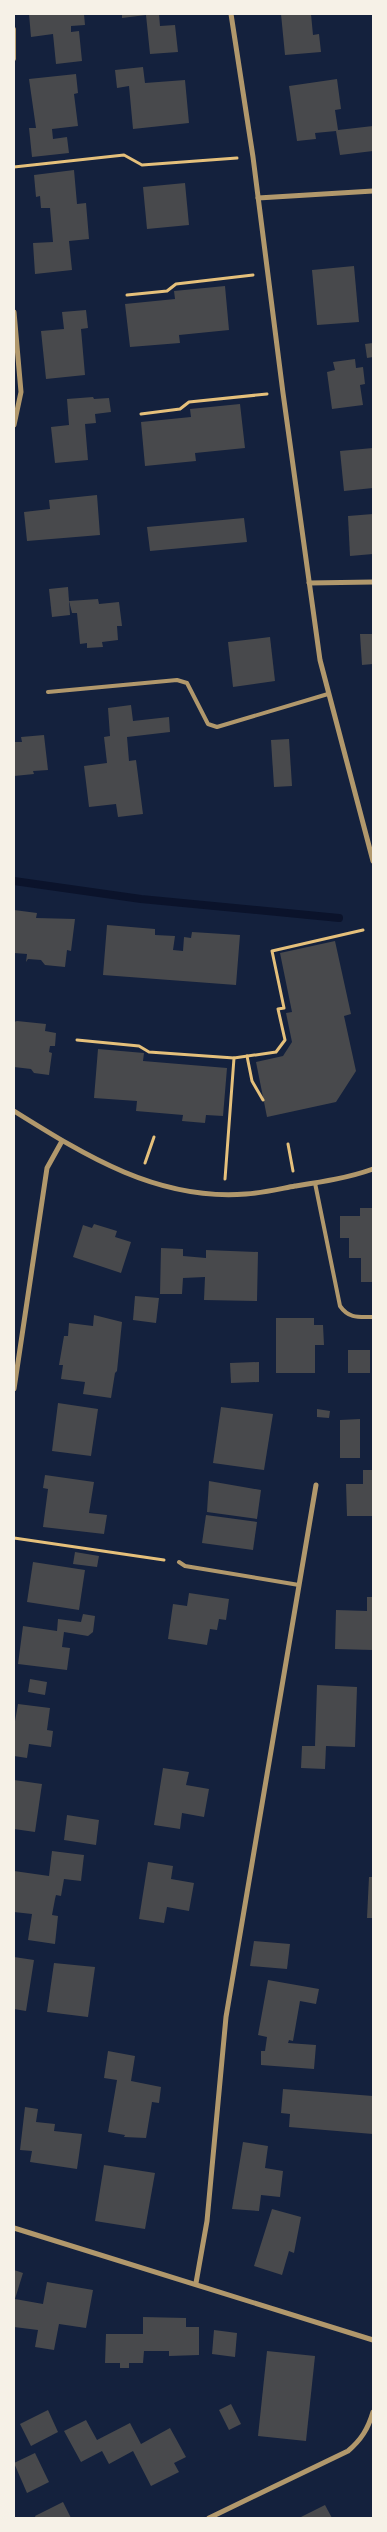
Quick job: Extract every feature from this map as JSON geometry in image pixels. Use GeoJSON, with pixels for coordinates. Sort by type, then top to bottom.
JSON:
{"type":"FeatureCollection","features":[{"type":"Feature","properties":{"kind":"street"},"geometry":{"type":"LineString","coordinates":[[232,14],[253,157],[309,583],[328,694],[373,861]]}},
{"type":"Feature","properties":{"kind":"street"},"geometry":{"type":"LineString","coordinates":[[258,198],[373,191]]}},
{"type":"Feature","properties":{"kind":"street"},"geometry":{"type":"LineString","coordinates":[[14,312],[21,392],[14,425]]}},
{"type":"Feature","properties":{"kind":"street"},"geometry":{"type":"LineString","coordinates":[[309,583],[373,582]]}},
{"type":"Feature","properties":{"kind":"street"},"geometry":{"type":"LineString","coordinates":[[14,1111],[100,1163],[139,1180],[176,1190],[224,1195],[246,1194],[315,1183],[373,1169]]}},
{"type":"Feature","properties":{"kind":"street"},"geometry":{"type":"LineString","coordinates":[[14,1389],[46,1168],[62,1141]]}},
{"type":"Feature","properties":{"kind":"street"},"geometry":{"type":"LineString","coordinates":[[14,1333],[21,1334]]}},
{"type":"Feature","properties":{"kind":"street"},"geometry":{"type":"LineString","coordinates":[[196,2283],[207,2221],[226,2017],[316,1485]]}},
{"type":"Feature","properties":{"kind":"street"},"geometry":{"type":"LineString","coordinates":[[14,2228],[196,2283],[373,2340]]}},
{"type":"Feature","properties":{"kind":"street"},"geometry":{"type":"LineString","coordinates":[[209,2518],[348,2451],[358,2442],[368,2427],[373,2412]]}},
{"type":"Feature","properties":{"kind":"lane"},"geometry":{"type":"LineString","coordinates":[[14,29],[14,59]]}},
{"type":"Feature","properties":{"kind":"lane"},"geometry":{"type":"LineString","coordinates":[[48,692],[177,680],[187,683],[208,724],[217,727],[328,694]]}},
{"type":"Feature","properties":{"kind":"lane"},"geometry":{"type":"LineString","coordinates":[[315,1183],[340,1306],[346,1314],[354,1317],[373,1317]]}},
{"type":"Feature","properties":{"kind":"lane"},"geometry":{"type":"LineString","coordinates":[[179,1562],[185,1566],[299,1585]]}},
{"type":"Feature","properties":{"kind":"path"},"geometry":{"type":"LineString","coordinates":[[14,167],[124,155],[142,165],[253,157]]}},
{"type":"Feature","properties":{"kind":"path"},"geometry":{"type":"LineString","coordinates":[[127,295],[167,291],[176,284],[268,274]]}},
{"type":"Feature","properties":{"kind":"path"},"geometry":{"type":"LineString","coordinates":[[141,414],[180,409],[190,402],[283,393]]}},
{"type":"Feature","properties":{"kind":"path"},"geometry":{"type":"LineString","coordinates":[[77,1040],[139,1046],[149,1052],[234,1058],[276,1052],[285,1040],[278,1009],[284,1008],[272,951],[363,930]]}},
{"type":"Feature","properties":{"kind":"path"},"geometry":{"type":"LineString","coordinates":[[247,1056],[252,1082],[263,1100]]}},
{"type":"Feature","properties":{"kind":"path"},"geometry":{"type":"LineString","coordinates":[[224,1195],[234,1058]]}},
{"type":"Feature","properties":{"kind":"path"},"geometry":{"type":"LineString","coordinates":[[139,1180],[154,1137]]}},
{"type":"Feature","properties":{"kind":"path"},"geometry":{"type":"LineString","coordinates":[[288,1144],[297,1186]]}},
{"type":"Feature","properties":{"kind":"path"},"geometry":{"type":"LineString","coordinates":[[14,1538],[179,1562]]}},
{"type":"Feature","properties":{"kind":"building"},"geometry":{"type":"Polygon","coordinates":[[[29,14],[84,14],[85,25],[71,26],[71,32],[79,31],[82,61],[56,64],[53,34],[31,37],[29,14]]]}},
{"type":"Feature","properties":{"kind":"building"},"geometry":{"type":"Polygon","coordinates":[[[122,14],[159,14],[160,26],[175,25],[178,52],[150,54],[146,15],[122,18],[122,14]]]}},
{"type":"Feature","properties":{"kind":"building"},"geometry":{"type":"Polygon","coordinates":[[[281,14],[311,14],[313,35],[319,34],[321,52],[285,55],[281,14]]]}},
{"type":"Feature","properties":{"kind":"building"},"geometry":{"type":"Polygon","coordinates":[[[143,67],[145,83],[185,80],[189,123],[133,129],[129,86],[117,88],[115,70],[143,67]]]}},
{"type":"Feature","properties":{"kind":"building"},"geometry":{"type":"Polygon","coordinates":[[[76,74],[78,93],[74,94],[78,126],[52,129],[53,139],[67,137],[69,153],[32,157],[29,128],[36,128],[29,79],[76,74]]]}},
{"type":"Feature","properties":{"kind":"building"},"geometry":{"type":"Polygon","coordinates":[[[337,79],[341,109],[335,110],[338,130],[373,126],[373,151],[340,155],[336,131],[315,133],[316,139],[297,141],[289,86],[337,79]]]}},
{"type":"Feature","properties":{"kind":"building"},"geometry":{"type":"Polygon","coordinates":[[[74,170],[77,204],[86,203],[89,239],[69,241],[72,270],[35,274],[33,243],[53,242],[50,208],[41,208],[40,196],[36,197],[34,175],[74,170]]]}},
{"type":"Feature","properties":{"kind":"building"},"geometry":{"type":"Polygon","coordinates":[[[185,183],[189,225],[147,229],[143,187],[185,183]]]}},
{"type":"Feature","properties":{"kind":"building"},"geometry":{"type":"Polygon","coordinates":[[[354,266],[359,322],[317,325],[312,270],[354,266]]]}},
{"type":"Feature","properties":{"kind":"building"},"geometry":{"type":"Polygon","coordinates":[[[225,286],[229,330],[179,335],[180,343],[130,347],[125,304],[175,299],[174,291],[225,286]]]}},
{"type":"Feature","properties":{"kind":"building"},"geometry":{"type":"Polygon","coordinates":[[[86,310],[88,328],[81,329],[85,375],[46,379],[41,331],[64,329],[62,312],[86,310]]]}},
{"type":"Feature","properties":{"kind":"building"},"geometry":{"type":"Polygon","coordinates":[[[373,343],[373,357],[367,358],[365,344],[373,343]]]}},
{"type":"Feature","properties":{"kind":"building"},"geometry":{"type":"Polygon","coordinates":[[[355,359],[356,368],[363,367],[365,384],[360,385],[363,405],[332,409],[327,372],[335,370],[333,362],[355,359]]]}},
{"type":"Feature","properties":{"kind":"building"},"geometry":{"type":"Polygon","coordinates":[[[93,397],[94,399],[109,398],[111,412],[95,414],[96,423],[85,424],[88,460],[55,463],[51,427],[69,425],[67,399],[93,397]]]}},
{"type":"Feature","properties":{"kind":"building"},"geometry":{"type":"Polygon","coordinates":[[[240,404],[245,448],[195,453],[196,461],[145,466],[141,422],[191,417],[190,409],[240,404]]]}},
{"type":"Feature","properties":{"kind":"building"},"geometry":{"type":"Polygon","coordinates":[[[373,448],[373,488],[344,491],[340,451],[373,448]]]}},
{"type":"Feature","properties":{"kind":"building"},"geometry":{"type":"Polygon","coordinates":[[[97,495],[100,535],[27,541],[24,512],[50,509],[49,500],[97,495]]]}},
{"type":"Feature","properties":{"kind":"building"},"geometry":{"type":"Polygon","coordinates":[[[373,514],[373,554],[350,556],[348,516],[373,514]]]}},
{"type":"Feature","properties":{"kind":"building"},"geometry":{"type":"Polygon","coordinates":[[[244,518],[247,542],[150,551],[147,527],[244,518]]]}},
{"type":"Feature","properties":{"kind":"building"},"geometry":{"type":"Polygon","coordinates":[[[68,587],[70,615],[52,617],[49,589],[68,587]]]}},
{"type":"Feature","properties":{"kind":"building"},"geometry":{"type":"Polygon","coordinates":[[[98,599],[99,604],[119,602],[122,626],[117,626],[118,640],[102,642],[103,647],[87,648],[87,643],[80,644],[77,613],[72,613],[69,601],[98,599]]]}},
{"type":"Feature","properties":{"kind":"building"},"geometry":{"type":"Polygon","coordinates":[[[360,634],[373,634],[373,664],[362,665],[360,634]]]}},
{"type":"Feature","properties":{"kind":"building"},"geometry":{"type":"Polygon","coordinates":[[[270,637],[275,681],[233,687],[228,642],[270,637]]]}},
{"type":"Feature","properties":{"kind":"building"},"geometry":{"type":"Polygon","coordinates":[[[131,705],[133,721],[169,717],[170,732],[127,737],[129,761],[136,760],[143,814],[118,817],[116,804],[89,807],[84,766],[107,763],[104,737],[110,736],[108,708],[131,705]]]}},
{"type":"Feature","properties":{"kind":"building"},"geometry":{"type":"Polygon","coordinates":[[[44,735],[48,770],[33,771],[34,774],[14,776],[14,742],[22,742],[21,737],[44,735]]]}},
{"type":"Feature","properties":{"kind":"building"},"geometry":{"type":"Polygon","coordinates":[[[289,739],[292,786],[274,787],[271,740],[289,739]]]}},
{"type":"Feature","properties":{"kind":"building"},"geometry":{"type":"Polygon","coordinates":[[[14,910],[37,913],[36,918],[75,919],[71,951],[67,950],[65,967],[45,965],[41,960],[28,959],[26,962],[27,954],[14,953],[14,910]]]}},
{"type":"Feature","properties":{"kind":"building"},"geometry":{"type":"Polygon","coordinates":[[[107,925],[155,929],[155,935],[175,936],[173,950],[183,951],[184,937],[191,938],[192,932],[240,935],[236,985],[103,975],[107,925]]]}},
{"type":"Feature","properties":{"kind":"building"},"geometry":{"type":"Polygon","coordinates":[[[335,941],[351,1014],[344,1016],[356,1071],[336,1102],[267,1117],[256,1062],[283,1056],[292,1042],[286,1013],[292,1012],[280,953],[335,941]]]}},
{"type":"Feature","properties":{"kind":"building"},"geometry":{"type":"Polygon","coordinates":[[[14,1022],[46,1024],[45,1031],[56,1033],[55,1046],[50,1046],[49,1052],[52,1053],[49,1075],[34,1073],[31,1069],[14,1067],[14,1022]]]}},
{"type":"Feature","properties":{"kind":"building"},"geometry":{"type":"Polygon","coordinates":[[[98,1049],[144,1053],[143,1061],[227,1068],[223,1116],[206,1115],[205,1123],[182,1121],[183,1115],[136,1111],[137,1101],[94,1098],[98,1049]]]}},
{"type":"Feature","properties":{"kind":"building"},"geometry":{"type":"Polygon","coordinates":[[[360,1208],[373,1208],[373,1282],[361,1282],[361,1258],[349,1258],[349,1238],[340,1238],[340,1216],[360,1216],[360,1208]]]}},
{"type":"Feature","properties":{"kind":"building"},"geometry":{"type":"Polygon","coordinates":[[[94,1224],[117,1231],[115,1237],[131,1242],[121,1273],[73,1257],[83,1225],[92,1228],[94,1224]]]}},
{"type":"Feature","properties":{"kind":"building"},"geometry":{"type":"Polygon","coordinates":[[[161,1248],[183,1249],[183,1256],[206,1258],[206,1250],[258,1252],[257,1301],[204,1300],[205,1277],[183,1278],[182,1294],[160,1294],[161,1248]]]}},
{"type":"Feature","properties":{"kind":"building"},"geometry":{"type":"Polygon","coordinates":[[[135,1296],[159,1298],[156,1323],[133,1320],[135,1296]]]}},
{"type":"Feature","properties":{"kind":"building"},"geometry":{"type":"Polygon","coordinates":[[[94,1315],[122,1322],[117,1371],[115,1373],[111,1398],[83,1394],[85,1382],[61,1379],[63,1365],[59,1365],[64,1336],[68,1336],[69,1323],[93,1326],[94,1315]]]}},
{"type":"Feature","properties":{"kind":"building"},"geometry":{"type":"Polygon","coordinates":[[[276,1318],[314,1318],[314,1325],[323,1325],[324,1345],[315,1345],[315,1373],[276,1373],[276,1318]]]}},
{"type":"Feature","properties":{"kind":"building"},"geometry":{"type":"Polygon","coordinates":[[[348,1350],[370,1350],[370,1373],[348,1373],[348,1350]]]}},
{"type":"Feature","properties":{"kind":"building"},"geometry":{"type":"Polygon","coordinates":[[[259,1362],[259,1382],[231,1383],[230,1363],[259,1362]]]}},
{"type":"Feature","properties":{"kind":"building"},"geometry":{"type":"Polygon","coordinates":[[[58,1403],[98,1409],[91,1456],[52,1451],[58,1403]]]}},
{"type":"Feature","properties":{"kind":"building"},"geometry":{"type":"Polygon","coordinates":[[[221,1407],[273,1414],[264,1470],[213,1463],[221,1407]]]}},
{"type":"Feature","properties":{"kind":"building"},"geometry":{"type":"Polygon","coordinates":[[[317,1409],[330,1411],[329,1418],[317,1417],[317,1409]]]}},
{"type":"Feature","properties":{"kind":"building"},"geometry":{"type":"Polygon","coordinates":[[[360,1419],[360,1458],[340,1458],[340,1420],[360,1419]]]}},
{"type":"Feature","properties":{"kind":"building"},"geometry":{"type":"Polygon","coordinates":[[[363,1470],[373,1470],[373,1516],[347,1516],[346,1484],[363,1484],[363,1470]]]}},
{"type":"Feature","properties":{"kind":"building"},"geometry":{"type":"Polygon","coordinates":[[[45,1475],[94,1482],[89,1513],[107,1515],[104,1534],[43,1527],[48,1489],[43,1488],[45,1475]]]}},
{"type":"Feature","properties":{"kind":"building"},"geometry":{"type":"Polygon","coordinates":[[[209,1481],[261,1490],[257,1519],[207,1512],[209,1481]]]}},
{"type":"Feature","properties":{"kind":"building"},"geometry":{"type":"Polygon","coordinates":[[[206,1515],[257,1522],[253,1550],[202,1543],[206,1515]]]}},
{"type":"Feature","properties":{"kind":"building"},"geometry":{"type":"Polygon","coordinates":[[[75,1552],[99,1556],[97,1567],[73,1564],[75,1552]]]}},
{"type":"Feature","properties":{"kind":"building"},"geometry":{"type":"Polygon","coordinates":[[[33,1562],[85,1570],[79,1610],[27,1602],[33,1562]]]}},
{"type":"Feature","properties":{"kind":"building"},"geometry":{"type":"Polygon","coordinates":[[[189,1593],[229,1599],[226,1620],[219,1619],[217,1630],[210,1629],[207,1645],[168,1639],[173,1604],[187,1606],[189,1593]]]}},
{"type":"Feature","properties":{"kind":"building"},"geometry":{"type":"Polygon","coordinates":[[[367,1597],[373,1597],[373,1650],[335,1649],[336,1610],[367,1611],[367,1597]]]}},
{"type":"Feature","properties":{"kind":"building"},"geometry":{"type":"Polygon","coordinates":[[[83,1614],[95,1616],[93,1632],[88,1636],[64,1632],[62,1647],[70,1648],[67,1670],[18,1664],[23,1626],[57,1631],[58,1619],[81,1622],[83,1614]]]}},
{"type":"Feature","properties":{"kind":"building"},"geometry":{"type":"Polygon","coordinates":[[[30,1679],[47,1682],[45,1695],[28,1692],[30,1679]]]}},
{"type":"Feature","properties":{"kind":"building"},"geometry":{"type":"Polygon","coordinates":[[[317,1685],[357,1687],[355,1747],[326,1746],[325,1769],[301,1768],[302,1746],[315,1746],[317,1685]]]}},
{"type":"Feature","properties":{"kind":"building"},"geometry":{"type":"Polygon","coordinates":[[[18,1704],[50,1708],[47,1730],[53,1731],[51,1747],[29,1744],[27,1758],[14,1756],[14,1727],[18,1704]]]}},
{"type":"Feature","properties":{"kind":"building"},"geometry":{"type":"Polygon","coordinates":[[[163,1768],[189,1772],[186,1785],[209,1789],[204,1817],[182,1813],[180,1829],[154,1825],[163,1768]]]}},
{"type":"Feature","properties":{"kind":"building"},"geometry":{"type":"Polygon","coordinates":[[[14,1780],[42,1784],[35,1832],[14,1829],[14,1780]]]}},
{"type":"Feature","properties":{"kind":"building"},"geometry":{"type":"Polygon","coordinates":[[[67,1815],[99,1820],[96,1845],[64,1840],[67,1815]]]}},
{"type":"Feature","properties":{"kind":"building"},"geometry":{"type":"Polygon","coordinates":[[[52,1851],[84,1855],[81,1881],[64,1879],[61,1896],[56,1895],[52,1915],[58,1916],[55,1944],[28,1940],[32,1914],[14,1912],[14,1871],[49,1876],[52,1851]]]}},
{"type":"Feature","properties":{"kind":"building"},"geometry":{"type":"Polygon","coordinates":[[[148,1862],[173,1866],[171,1879],[194,1883],[189,1911],[167,1907],[164,1923],[139,1919],[148,1862]]]}},
{"type":"Feature","properties":{"kind":"building"},"geometry":{"type":"Polygon","coordinates":[[[369,1877],[373,1877],[373,1918],[367,1918],[369,1877]]]}},
{"type":"Feature","properties":{"kind":"building"},"geometry":{"type":"Polygon","coordinates":[[[254,1941],[290,1944],[287,1969],[250,1966],[254,1941]]]}},
{"type":"Feature","properties":{"kind":"building"},"geometry":{"type":"Polygon","coordinates":[[[14,1957],[34,1960],[26,2011],[14,2009],[14,1957]]]}},
{"type":"Feature","properties":{"kind":"building"},"geometry":{"type":"Polygon","coordinates":[[[54,1963],[95,1967],[88,2017],[47,2012],[54,1963]]]}},
{"type":"Feature","properties":{"kind":"building"},"geometry":{"type":"Polygon","coordinates":[[[268,1980],[319,1989],[316,2004],[300,2001],[293,2041],[289,2040],[288,2043],[316,2045],[314,2069],[261,2065],[261,2051],[265,2051],[267,2037],[258,2035],[268,1980]]]}},
{"type":"Feature","properties":{"kind":"building"},"geometry":{"type":"Polygon","coordinates":[[[108,2051],[135,2056],[131,2081],[161,2087],[159,2103],[152,2102],[146,2138],[124,2137],[125,2135],[108,2132],[117,2080],[104,2078],[108,2051]]]}},
{"type":"Feature","properties":{"kind":"building"},"geometry":{"type":"Polygon","coordinates":[[[283,2089],[373,2096],[373,2134],[289,2127],[290,2114],[281,2113],[283,2089]]]}},
{"type":"Feature","properties":{"kind":"building"},"geometry":{"type":"Polygon","coordinates":[[[25,2107],[38,2109],[36,2122],[55,2124],[54,2131],[82,2134],[77,2169],[30,2162],[32,2151],[20,2150],[25,2107]]]}},
{"type":"Feature","properties":{"kind":"building"},"geometry":{"type":"Polygon","coordinates":[[[243,2142],[268,2146],[265,2168],[283,2171],[280,2197],[261,2195],[259,2211],[232,2209],[243,2142]]]}},
{"type":"Feature","properties":{"kind":"building"},"geometry":{"type":"Polygon","coordinates":[[[104,2165],[155,2173],[145,2229],[95,2221],[104,2165]]]}},
{"type":"Feature","properties":{"kind":"building"},"geometry":{"type":"Polygon","coordinates":[[[272,2209],[301,2217],[294,2253],[289,2251],[282,2275],[254,2266],[272,2209]]]}},
{"type":"Feature","properties":{"kind":"building"},"geometry":{"type":"Polygon","coordinates":[[[14,2270],[23,2273],[15,2299],[43,2304],[47,2282],[93,2290],[86,2328],[59,2324],[54,2350],[35,2347],[38,2330],[14,2327],[14,2270]]]}},
{"type":"Feature","properties":{"kind":"building"},"geometry":{"type":"Polygon","coordinates":[[[143,2317],[186,2318],[186,2327],[199,2327],[199,2355],[169,2356],[169,2351],[144,2351],[143,2363],[129,2363],[129,2368],[120,2368],[120,2363],[105,2363],[106,2334],[143,2334],[143,2317]]]}},
{"type":"Feature","properties":{"kind":"building"},"geometry":{"type":"Polygon","coordinates":[[[214,2330],[237,2333],[235,2357],[212,2354],[214,2330]]]}},
{"type":"Feature","properties":{"kind":"building"},"geometry":{"type":"Polygon","coordinates":[[[267,2351],[315,2356],[306,2441],[258,2436],[267,2351]]]}},
{"type":"Feature","properties":{"kind":"building"},"geometry":{"type":"Polygon","coordinates":[[[231,2404],[241,2424],[229,2430],[219,2410],[231,2404]]]}},
{"type":"Feature","properties":{"kind":"building"},"geometry":{"type":"Polygon","coordinates":[[[48,2410],[58,2432],[31,2446],[20,2424],[48,2410]]]}},
{"type":"Feature","properties":{"kind":"building"},"geometry":{"type":"Polygon","coordinates":[[[86,2420],[97,2440],[130,2423],[141,2444],[170,2428],[186,2457],[174,2463],[179,2472],[151,2486],[133,2451],[109,2464],[102,2451],[81,2462],[64,2431],[86,2420]]]}},
{"type":"Feature","properties":{"kind":"building"},"geometry":{"type":"Polygon","coordinates":[[[35,2453],[49,2482],[27,2493],[14,2463],[35,2453]]]}},
{"type":"Feature","properties":{"kind":"building"},"geometry":{"type":"Polygon","coordinates":[[[63,2502],[71,2518],[36,2518],[35,2516],[63,2502]]]}},
{"type":"Feature","properties":{"kind":"building"},"geometry":{"type":"Polygon","coordinates":[[[325,2505],[332,2518],[299,2518],[325,2505]]]}},
{"type":"Feature","properties":{"kind":"waterway"},"geometry":{"type":"LineString","coordinates":[[14,881],[141,899],[339,918]]}}]}
